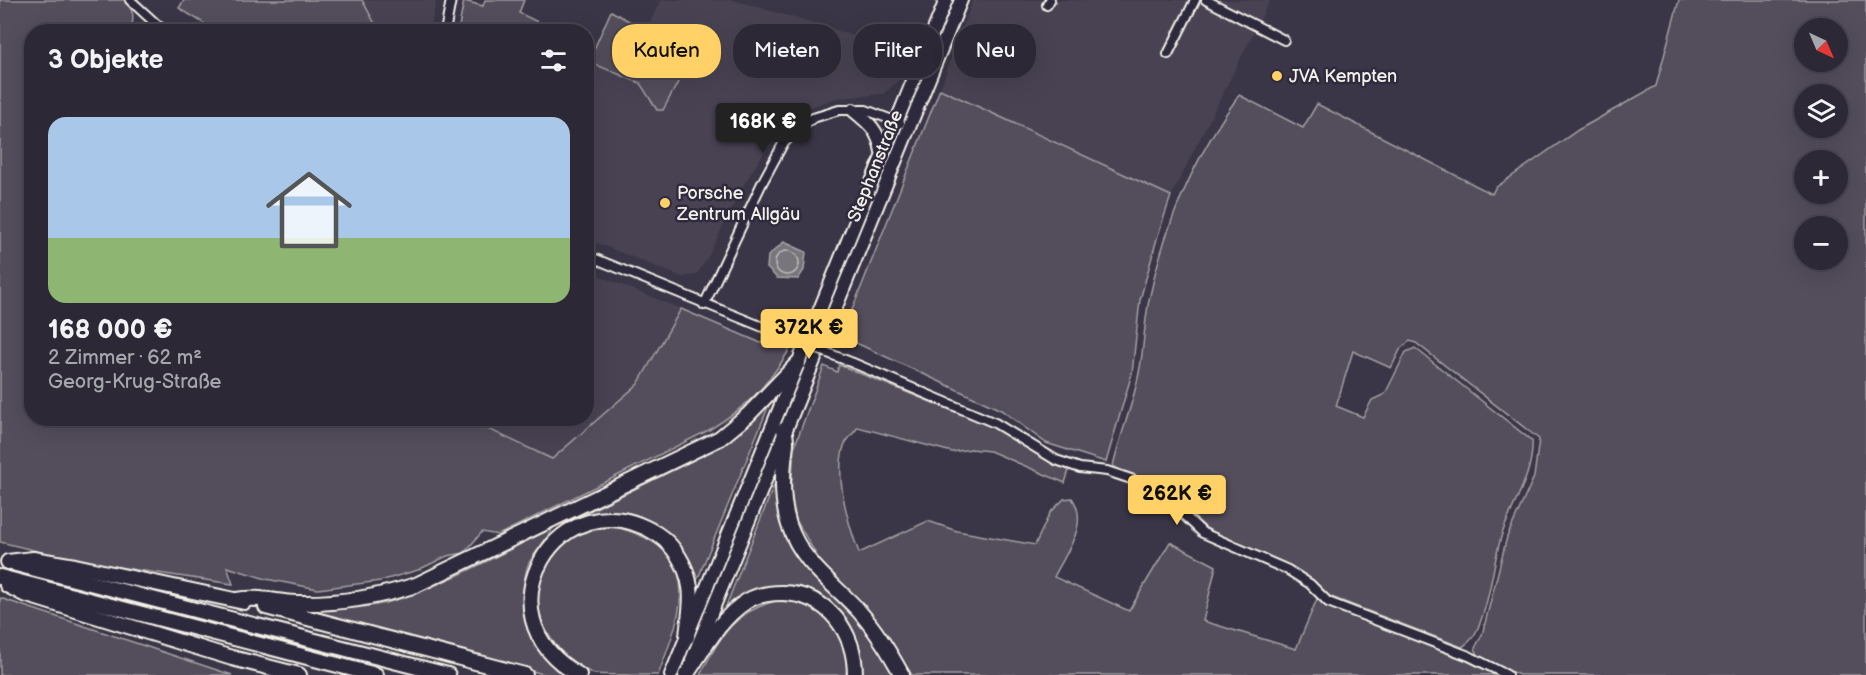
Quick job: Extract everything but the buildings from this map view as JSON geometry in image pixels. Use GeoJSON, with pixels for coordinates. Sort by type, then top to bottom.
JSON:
{"type":"FeatureCollection","features":[{"type":"Feature","properties":{"kind":"highway"},"geometry":{"type":"LineString","coordinates":[[236,600],[251,597],[278,602],[321,604],[378,598],[416,585],[720,438],[748,415],[798,363]]}},
{"type":"Feature","properties":{"kind":"highway"},"geometry":{"type":"LineString","coordinates":[[784,430],[788,443],[784,458],[782,496],[789,525],[800,550],[823,578],[871,625],[902,675]]}},
{"type":"Feature","properties":{"kind":"highway"},"geometry":{"type":"LineString","coordinates":[[579,675],[554,657],[542,642],[533,625],[530,603],[532,582],[538,562],[556,541],[578,526],[597,520],[620,520],[643,526],[662,538],[686,568],[691,588],[687,637]]}},
{"type":"Feature","properties":{"kind":"highway"},"geometry":{"type":"LineString","coordinates":[[4,561],[33,559],[64,564],[236,600],[525,675]]}},
{"type":"Feature","properties":{"kind":"highway"},"geometry":{"type":"LineString","coordinates":[[4,561],[448,675]]}},
{"type":"Feature","properties":{"kind":"highway"},"geometry":{"type":"LineString","coordinates":[[0,579],[24,594],[232,658],[299,675]]}},
{"type":"Feature","properties":{"kind":"highway"},"geometry":{"type":"LineString","coordinates":[[0,579],[376,675]]}},
{"type":"Feature","properties":{"kind":"highway"},"geometry":{"type":"LineString","coordinates":[[686,675],[729,615],[748,600],[771,593],[794,593],[814,600],[827,609],[849,638],[855,655],[855,675]]}},
{"type":"Feature","properties":{"kind":"highway"},"geometry":{"type":"LineString","coordinates":[[232,658],[246,669],[264,675]]}},
{"type":"Feature","properties":{"kind":"main road","name":"Stephanstraße"},"geometry":{"type":"LineString","coordinates":[[672,675],[946,0]]}},
{"type":"Feature","properties":{"kind":"main road","name":"Stephanstraße"},"geometry":{"type":"LineString","coordinates":[[686,675],[819,344],[864,243],[962,0]]}},
{"type":"Feature","properties":{"kind":"main road"},"geometry":{"type":"LineString","coordinates":[[853,110],[873,126],[880,139],[882,153]]}},
{"type":"Feature","properties":{"kind":"street"},"geometry":{"type":"LineString","coordinates":[[130,0],[156,24]]}},
{"type":"Feature","properties":{"kind":"street"},"geometry":{"type":"LineString","coordinates":[[446,24],[451,0]]}},
{"type":"Feature","properties":{"kind":"street"},"geometry":{"type":"LineString","coordinates":[[1168,54],[1195,0]]}},
{"type":"Feature","properties":{"kind":"street"},"geometry":{"type":"LineString","coordinates":[[1206,0],[1284,40]]}},
{"type":"Feature","properties":{"kind":"street"},"geometry":{"type":"LineString","coordinates":[[704,305],[783,144],[813,118],[839,110],[866,110],[910,127]]}},
{"type":"Feature","properties":{"kind":"street"},"geometry":{"type":"LineString","coordinates":[[594,258],[995,423],[1056,460],[1080,468],[1107,471],[1131,479],[1172,504],[1203,533],[1288,570],[1310,584],[1328,602],[1469,656],[1507,675]]}},
{"type":"Feature","properties":{"kind":"shaded area"},"geometry":{"type":"Polygon","coordinates":[[[0,0],[124,0],[132,11],[133,18],[132,24],[24,24],[24,426],[482,426],[552,459],[590,426],[594,426],[594,422],[638,384],[681,309],[761,343],[772,341],[790,349],[764,386],[746,404],[709,430],[498,535],[482,532],[464,553],[447,556],[418,570],[380,581],[318,589],[266,579],[227,567],[233,584],[83,562],[0,542],[0,0]]]}},
{"type":"Feature","properties":{"kind":"shaded area"},"geometry":{"type":"Polygon","coordinates":[[[184,0],[362,0],[375,24],[205,24],[179,8],[184,0]]]}},
{"type":"Feature","properties":{"kind":"shaded area"},"geometry":{"type":"Polygon","coordinates":[[[362,0],[436,0],[431,24],[374,24],[362,0]]]}},
{"type":"Feature","properties":{"kind":"shaded area"},"geometry":{"type":"Polygon","coordinates":[[[485,0],[524,0],[519,13],[542,24],[459,24],[464,1],[483,6],[485,0]]]}},
{"type":"Feature","properties":{"kind":"shaded area"},"geometry":{"type":"Polygon","coordinates":[[[661,0],[733,0],[815,24],[733,24],[733,78],[841,78],[841,32],[853,35],[853,78],[899,78],[883,94],[837,98],[810,107],[763,154],[741,189],[708,257],[696,275],[682,277],[594,242],[594,64],[612,72],[612,78],[628,78],[640,83],[656,109],[677,78],[721,78],[721,24],[649,24],[661,0]]]}},
{"type":"Feature","properties":{"kind":"shaded area"},"geometry":{"type":"Polygon","coordinates":[[[973,0],[1270,0],[1171,196],[940,89],[954,51],[954,78],[1036,78],[1036,24],[964,24],[973,0]]]}},
{"type":"Feature","properties":{"kind":"shaded area"},"geometry":{"type":"Polygon","coordinates":[[[1679,0],[1866,0],[1866,675],[1519,675],[1479,657],[1475,648],[1482,635],[1507,537],[1534,477],[1539,439],[1416,343],[1410,341],[1401,348],[1391,368],[1353,351],[1336,406],[1363,417],[1372,400],[1385,394],[1406,352],[1415,348],[1532,441],[1532,454],[1526,478],[1501,537],[1480,623],[1469,642],[1462,647],[1329,596],[1290,566],[1232,543],[1206,528],[1175,499],[1113,466],[1141,364],[1146,318],[1155,273],[1172,219],[1208,142],[1239,95],[1303,128],[1317,104],[1492,194],[1495,188],[1578,130],[1656,86],[1679,0]]]}},
{"type":"Feature","properties":{"kind":"shaded area"},"geometry":{"type":"Polygon","coordinates":[[[611,11],[634,24],[612,24],[612,71],[594,64],[594,49],[611,11]]]}},
{"type":"Feature","properties":{"kind":"shaded area"},"geometry":{"type":"Polygon","coordinates":[[[628,78],[680,78],[663,110],[657,110],[640,83],[628,78]]]}},
{"type":"Feature","properties":{"kind":"shaded area"},"geometry":{"type":"Polygon","coordinates":[[[940,89],[1171,196],[1140,300],[1132,373],[1106,462],[1046,443],[1001,410],[856,343],[850,315],[940,89]]]}},
{"type":"Feature","properties":{"kind":"shaded area"},"geometry":{"type":"Polygon","coordinates":[[[594,274],[681,309],[638,384],[594,423],[594,274]]]}},
{"type":"Feature","properties":{"kind":"shaded area"},"geometry":{"type":"Polygon","coordinates":[[[839,365],[993,427],[1054,464],[1069,470],[1065,483],[990,451],[971,449],[952,452],[858,427],[844,446],[841,459],[841,486],[859,553],[928,521],[957,531],[1035,545],[1050,513],[1064,499],[1072,498],[1077,508],[1077,528],[1070,548],[1054,577],[1129,611],[1170,542],[1216,566],[1203,621],[1296,649],[1317,599],[1326,606],[1467,661],[1496,675],[912,675],[875,621],[828,575],[796,520],[791,493],[794,448],[824,366],[837,372],[839,365]]]}},
{"type":"Feature","properties":{"kind":"shaded area"},"geometry":{"type":"Polygon","coordinates":[[[769,405],[696,583],[674,548],[652,523],[639,516],[623,512],[580,516],[724,445],[769,405]]]}},
{"type":"Feature","properties":{"kind":"shaded area"},"geometry":{"type":"Polygon","coordinates":[[[482,426],[590,426],[552,460],[482,426]]]}},
{"type":"Feature","properties":{"kind":"shaded area"},"geometry":{"type":"Polygon","coordinates":[[[775,483],[781,528],[788,544],[797,558],[858,620],[894,675],[861,675],[858,645],[850,624],[844,615],[828,602],[744,595],[724,611],[775,483]]]}},
{"type":"Feature","properties":{"kind":"shaded area"},"geometry":{"type":"Polygon","coordinates":[[[615,527],[644,537],[664,550],[675,566],[680,584],[680,605],[675,627],[658,675],[594,674],[576,664],[561,651],[549,636],[541,618],[538,600],[539,582],[546,564],[559,547],[578,535],[615,527]]]}},
{"type":"Feature","properties":{"kind":"shaded area"},"geometry":{"type":"Polygon","coordinates":[[[553,528],[528,566],[522,604],[531,638],[545,658],[563,675],[547,675],[306,610],[361,607],[393,601],[454,577],[553,528]]]}},
{"type":"Feature","properties":{"kind":"shaded area"},"geometry":{"type":"Polygon","coordinates":[[[0,598],[232,675],[0,675],[0,598]]]}},
{"type":"Feature","properties":{"kind":"shaded area"},"geometry":{"type":"Polygon","coordinates":[[[776,601],[796,602],[810,607],[829,621],[845,652],[846,675],[700,675],[721,638],[738,619],[748,612],[776,601]]]}},
{"type":"Feature","properties":{"kind":"water"},"geometry":{"type":"Polygon","coordinates":[[[784,242],[806,252],[804,270],[798,279],[777,278],[767,268],[768,256],[784,242]]]}},
{"type":"Feature","properties":{"kind":"place","name":"JVA Kempten"},"geometry":{"type":"Point","coordinates":[1277,76]}},
{"type":"Feature","properties":{"kind":"place","name":"Porsche Zentrum Allgäu"},"geometry":{"type":"Point","coordinates":[665,203]}}]}
